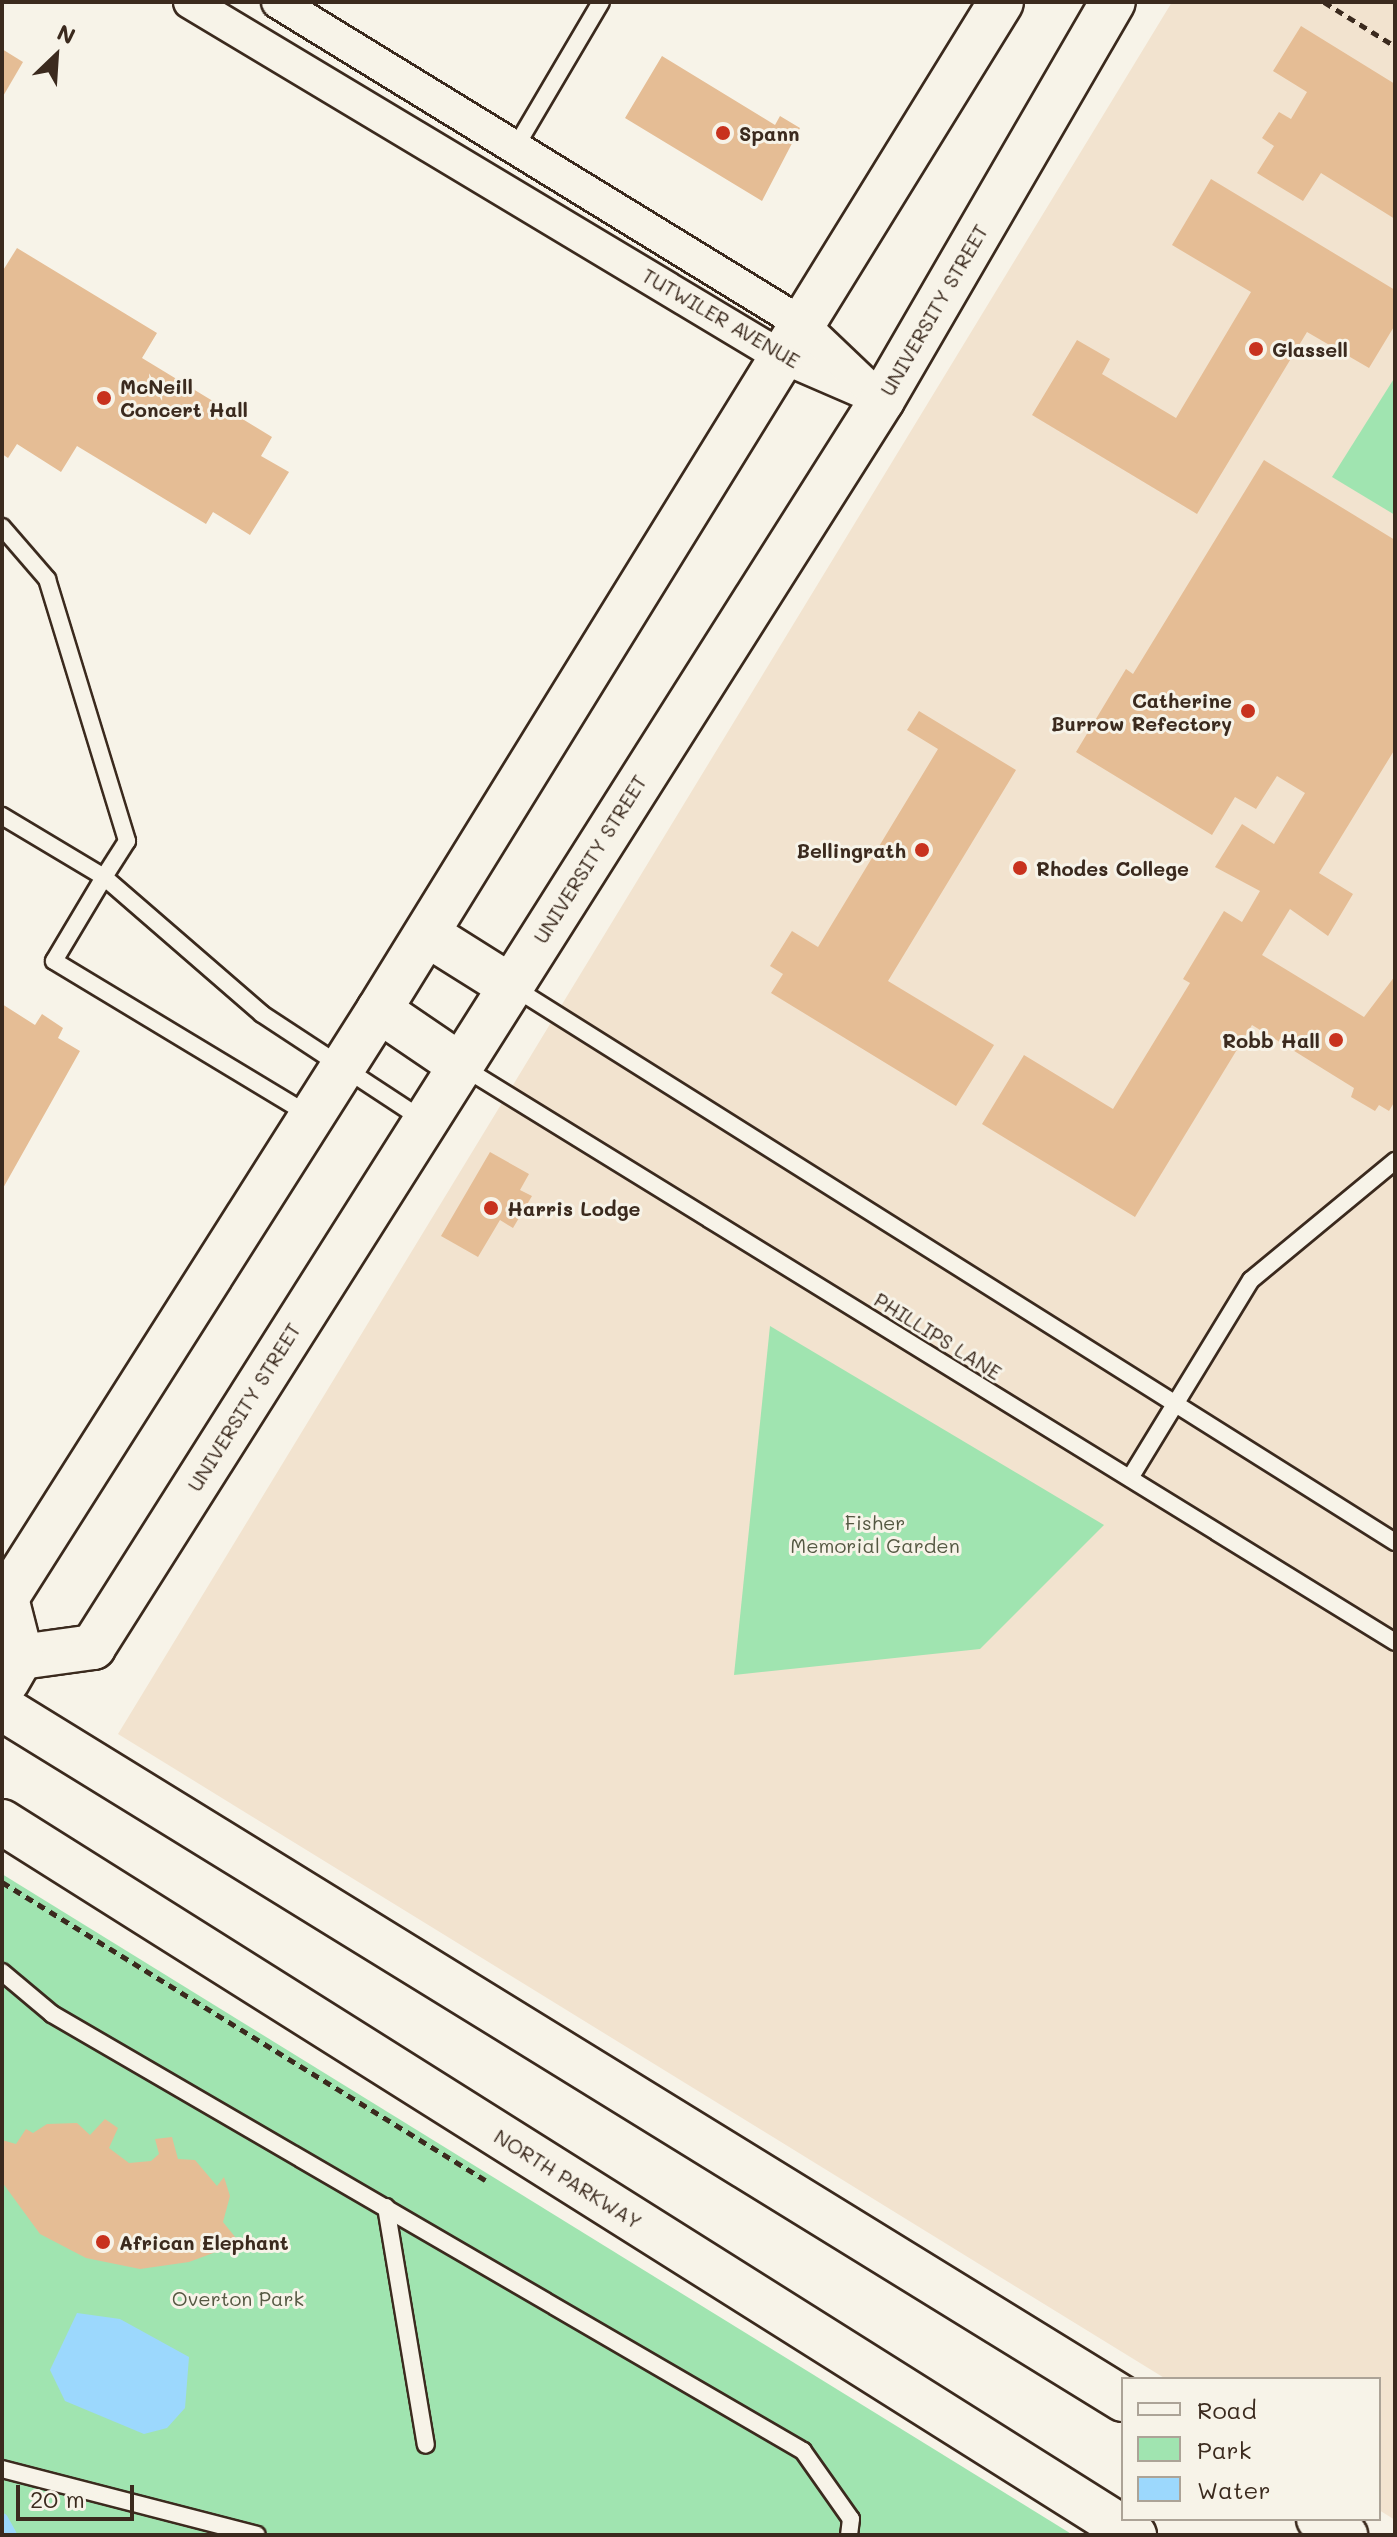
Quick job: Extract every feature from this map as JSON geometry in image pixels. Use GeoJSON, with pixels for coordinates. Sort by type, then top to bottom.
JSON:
{"type":"FeatureCollection","features":[{"type":"Feature","properties":{"kind":"main road","name":"UNIVERSITY STREET"},"geometry":{"type":"LineString","coordinates":[[1001,2],[427,934],[6,1598],[12,1674],[93,1647],[882,400],[1113,2]]}},
{"type":"Feature","properties":{"kind":"main road"},"geometry":{"type":"LineString","coordinates":[[427,934],[510,986]]}},
{"type":"Feature","properties":{"kind":"main road"},"geometry":{"type":"LineString","coordinates":[[379,1010],[460,1065]]}},
{"type":"Feature","properties":{"kind":"main road"},"geometry":{"type":"LineString","coordinates":[[2,1708],[1121,2398]]}},
{"type":"Feature","properties":{"kind":"main road","name":"NORTH PARKWAY"},"geometry":{"type":"LineString","coordinates":[[2,1822],[1134,2535]]}},
{"type":"Feature","properties":{"kind":"main road"},"geometry":{"type":"LineString","coordinates":[[1322,2521],[1345,2535]]}},
{"type":"Feature","properties":{"kind":"street","name":"TUTWILER AVENUE"},"geometry":{"type":"LineString","coordinates":[[190,2],[791,340]]}},
{"type":"Feature","properties":{"kind":"street","name":"TUTWILER AVENUE"},"geometry":{"type":"LineString","coordinates":[[278,2],[515,148],[882,400]]}},
{"type":"Feature","properties":{"kind":"lane"},"geometry":{"type":"LineString","coordinates":[[515,148],[601,2]]}},
{"type":"Feature","properties":{"kind":"lane"},"geometry":{"type":"LineString","coordinates":[[2,527],[47,579],[127,841],[54,961],[312,1117]]}},
{"type":"Feature","properties":{"kind":"lane"},"geometry":{"type":"LineString","coordinates":[[2,816],[104,877],[262,1014],[425,1121]]}},
{"type":"Feature","properties":{"kind":"lane"},"geometry":{"type":"LineString","coordinates":[[510,986],[1395,1542]]}},
{"type":"Feature","properties":{"kind":"lane","name":"PHILLIPS LANE"},"geometry":{"type":"LineString","coordinates":[[460,1065],[1395,1642]]}},
{"type":"Feature","properties":{"kind":"lane"},"geometry":{"type":"LineString","coordinates":[[1130,1478],[1251,1280],[1395,1161]]}},
{"type":"Feature","properties":{"kind":"lane"},"geometry":{"type":"LineString","coordinates":[[2,1972],[52,2014],[803,2451],[851,2519],[849,2535]]}},
{"type":"Feature","properties":{"kind":"lane"},"geometry":{"type":"LineString","coordinates":[[386,2207],[426,2445]]}},
{"type":"Feature","properties":{"kind":"lane"},"geometry":{"type":"LineString","coordinates":[[2,2469],[257,2535]]}},
{"type":"Feature","properties":{"kind":"path"},"geometry":{"type":"LineString","coordinates":[[1324,2],[1395,46]]}},
{"type":"Feature","properties":{"kind":"shaded area","name":"Rhodes College"},"geometry":{"type":"Polygon","coordinates":[[[1172,2],[1395,2],[1395,2520],[1381,2511],[1381,2377],[1163,2377],[118,1734],[1172,2]]]}},
{"type":"Feature","properties":{"kind":"green space"},"geometry":{"type":"Polygon","coordinates":[[[1395,377],[1395,515],[1332,477],[1395,377]]]}},
{"type":"Feature","properties":{"kind":"green space","name":"Fisher Memorial Garden"},"geometry":{"type":"Polygon","coordinates":[[[770,1326],[1104,1525],[980,1649],[734,1675],[770,1326]]]}},
{"type":"Feature","properties":{"kind":"green space","name":"Overton Park"},"geometry":{"type":"Polygon","coordinates":[[[2,1874],[1073,2535],[2,2535],[2,1874]]]}},
{"type":"Feature","properties":{"kind":"water"},"geometry":{"type":"Polygon","coordinates":[[[77,2313],[120,2319],[189,2357],[185,2408],[167,2428],[144,2434],[65,2401],[50,2370],[77,2313]]]}},
{"type":"Feature","properties":{"kind":"building"},"geometry":{"type":"Polygon","coordinates":[[[1301,26],[1395,84],[1395,219],[1321,173],[1303,201],[1257,173],[1274,146],[1262,138],[1279,112],[1291,119],[1307,92],[1273,71],[1301,26]]]}},
{"type":"Feature","properties":{"kind":"building"},"geometry":{"type":"Polygon","coordinates":[[[2,49],[23,62],[2,98],[2,49]]]}},
{"type":"Feature","properties":{"kind":"building","name":"Spann"},"geometry":{"type":"Polygon","coordinates":[[[662,56],[775,125],[780,116],[800,128],[762,201],[625,118],[662,56]]]}},
{"type":"Feature","properties":{"kind":"building","name":"Glassell"},"geometry":{"type":"Polygon","coordinates":[[[1211,179],[1395,290],[1395,325],[1369,368],[1307,332],[1197,514],[1032,415],[1077,340],[1110,359],[1102,374],[1176,418],[1251,292],[1172,245],[1211,179]]]}},
{"type":"Feature","properties":{"kind":"building","name":"McNeill Concert Hall"},"geometry":{"type":"Polygon","coordinates":[[[17,248],[157,333],[142,358],[272,437],[261,456],[289,472],[250,535],[213,512],[206,524],[77,446],[61,472],[17,444],[8,458],[2,454],[2,272],[17,248]]]}},
{"type":"Feature","properties":{"kind":"building","name":"Catherine Burrow Refectory"},"geometry":{"type":"Polygon","coordinates":[[[1264,460],[1395,540],[1395,749],[1319,873],[1353,894],[1328,936],[1290,909],[1262,955],[1364,1017],[1395,976],[1395,1101],[1389,1111],[1379,1105],[1375,1111],[1351,1097],[1354,1088],[1252,1025],[1135,1217],[982,1124],[1024,1055],[1113,1109],[1190,983],[1183,979],[1224,911],[1242,922],[1260,891],[1215,867],[1242,824],[1274,844],[1305,793],[1277,776],[1256,809],[1235,797],[1212,835],[1076,752],[1126,669],[1133,674],[1264,460]]]}},
{"type":"Feature","properties":{"kind":"building","name":"Bellingrath"},"geometry":{"type":"Polygon","coordinates":[[[919,711],[1016,770],[888,981],[994,1045],[956,1106],[771,993],[783,974],[770,966],[792,931],[818,947],[938,749],[907,730],[919,711]]]}},
{"type":"Feature","properties":{"kind":"building"},"geometry":{"type":"Polygon","coordinates":[[[2,1004],[35,1025],[42,1014],[63,1028],[58,1038],[80,1051],[2,1190],[2,1004]]]}},
{"type":"Feature","properties":{"kind":"building","name":"Harris Lodge"},"geometry":{"type":"Polygon","coordinates":[[[490,1152],[529,1174],[520,1190],[532,1196],[513,1228],[500,1220],[478,1257],[441,1236],[490,1152]]]}},
{"type":"Feature","properties":{"kind":"building"},"geometry":{"type":"Polygon","coordinates":[[[105,2119],[118,2128],[109,2148],[129,2163],[151,2161],[159,2154],[155,2139],[172,2137],[178,2159],[195,2160],[217,2186],[224,2177],[230,2196],[223,2222],[240,2243],[189,2262],[140,2269],[86,2258],[40,2234],[2,2182],[2,2140],[16,2144],[26,2129],[33,2133],[47,2124],[77,2123],[90,2135],[105,2119]]]}},
{"type":"Feature","properties":{"kind":"waterway"},"geometry":{"type":"LineString","coordinates":[[2,2519],[11,2535]]}},
{"type":"Feature","properties":{"kind":"place","name":"Spann"},"geometry":{"type":"Point","coordinates":[723,133]}},
{"type":"Feature","properties":{"kind":"place","name":"Glassell"},"geometry":{"type":"Point","coordinates":[1256,349]}},
{"type":"Feature","properties":{"kind":"place","name":"McNeill Concert Hall"},"geometry":{"type":"Point","coordinates":[104,398]}},
{"type":"Feature","properties":{"kind":"place","name":"Catherine Burrow Refectory"},"geometry":{"type":"Point","coordinates":[1248,711]}},
{"type":"Feature","properties":{"kind":"place","name":"Bellingrath"},"geometry":{"type":"Point","coordinates":[922,850]}},
{"type":"Feature","properties":{"kind":"place","name":"Rhodes College"},"geometry":{"type":"Point","coordinates":[1020,868]}},
{"type":"Feature","properties":{"kind":"place","name":"Robb Hall"},"geometry":{"type":"Point","coordinates":[1336,1040]}},
{"type":"Feature","properties":{"kind":"place","name":"Harris Lodge"},"geometry":{"type":"Point","coordinates":[491,1208]}},
{"type":"Feature","properties":{"kind":"place","name":"African Elephant"},"geometry":{"type":"Point","coordinates":[103,2242]}}]}
